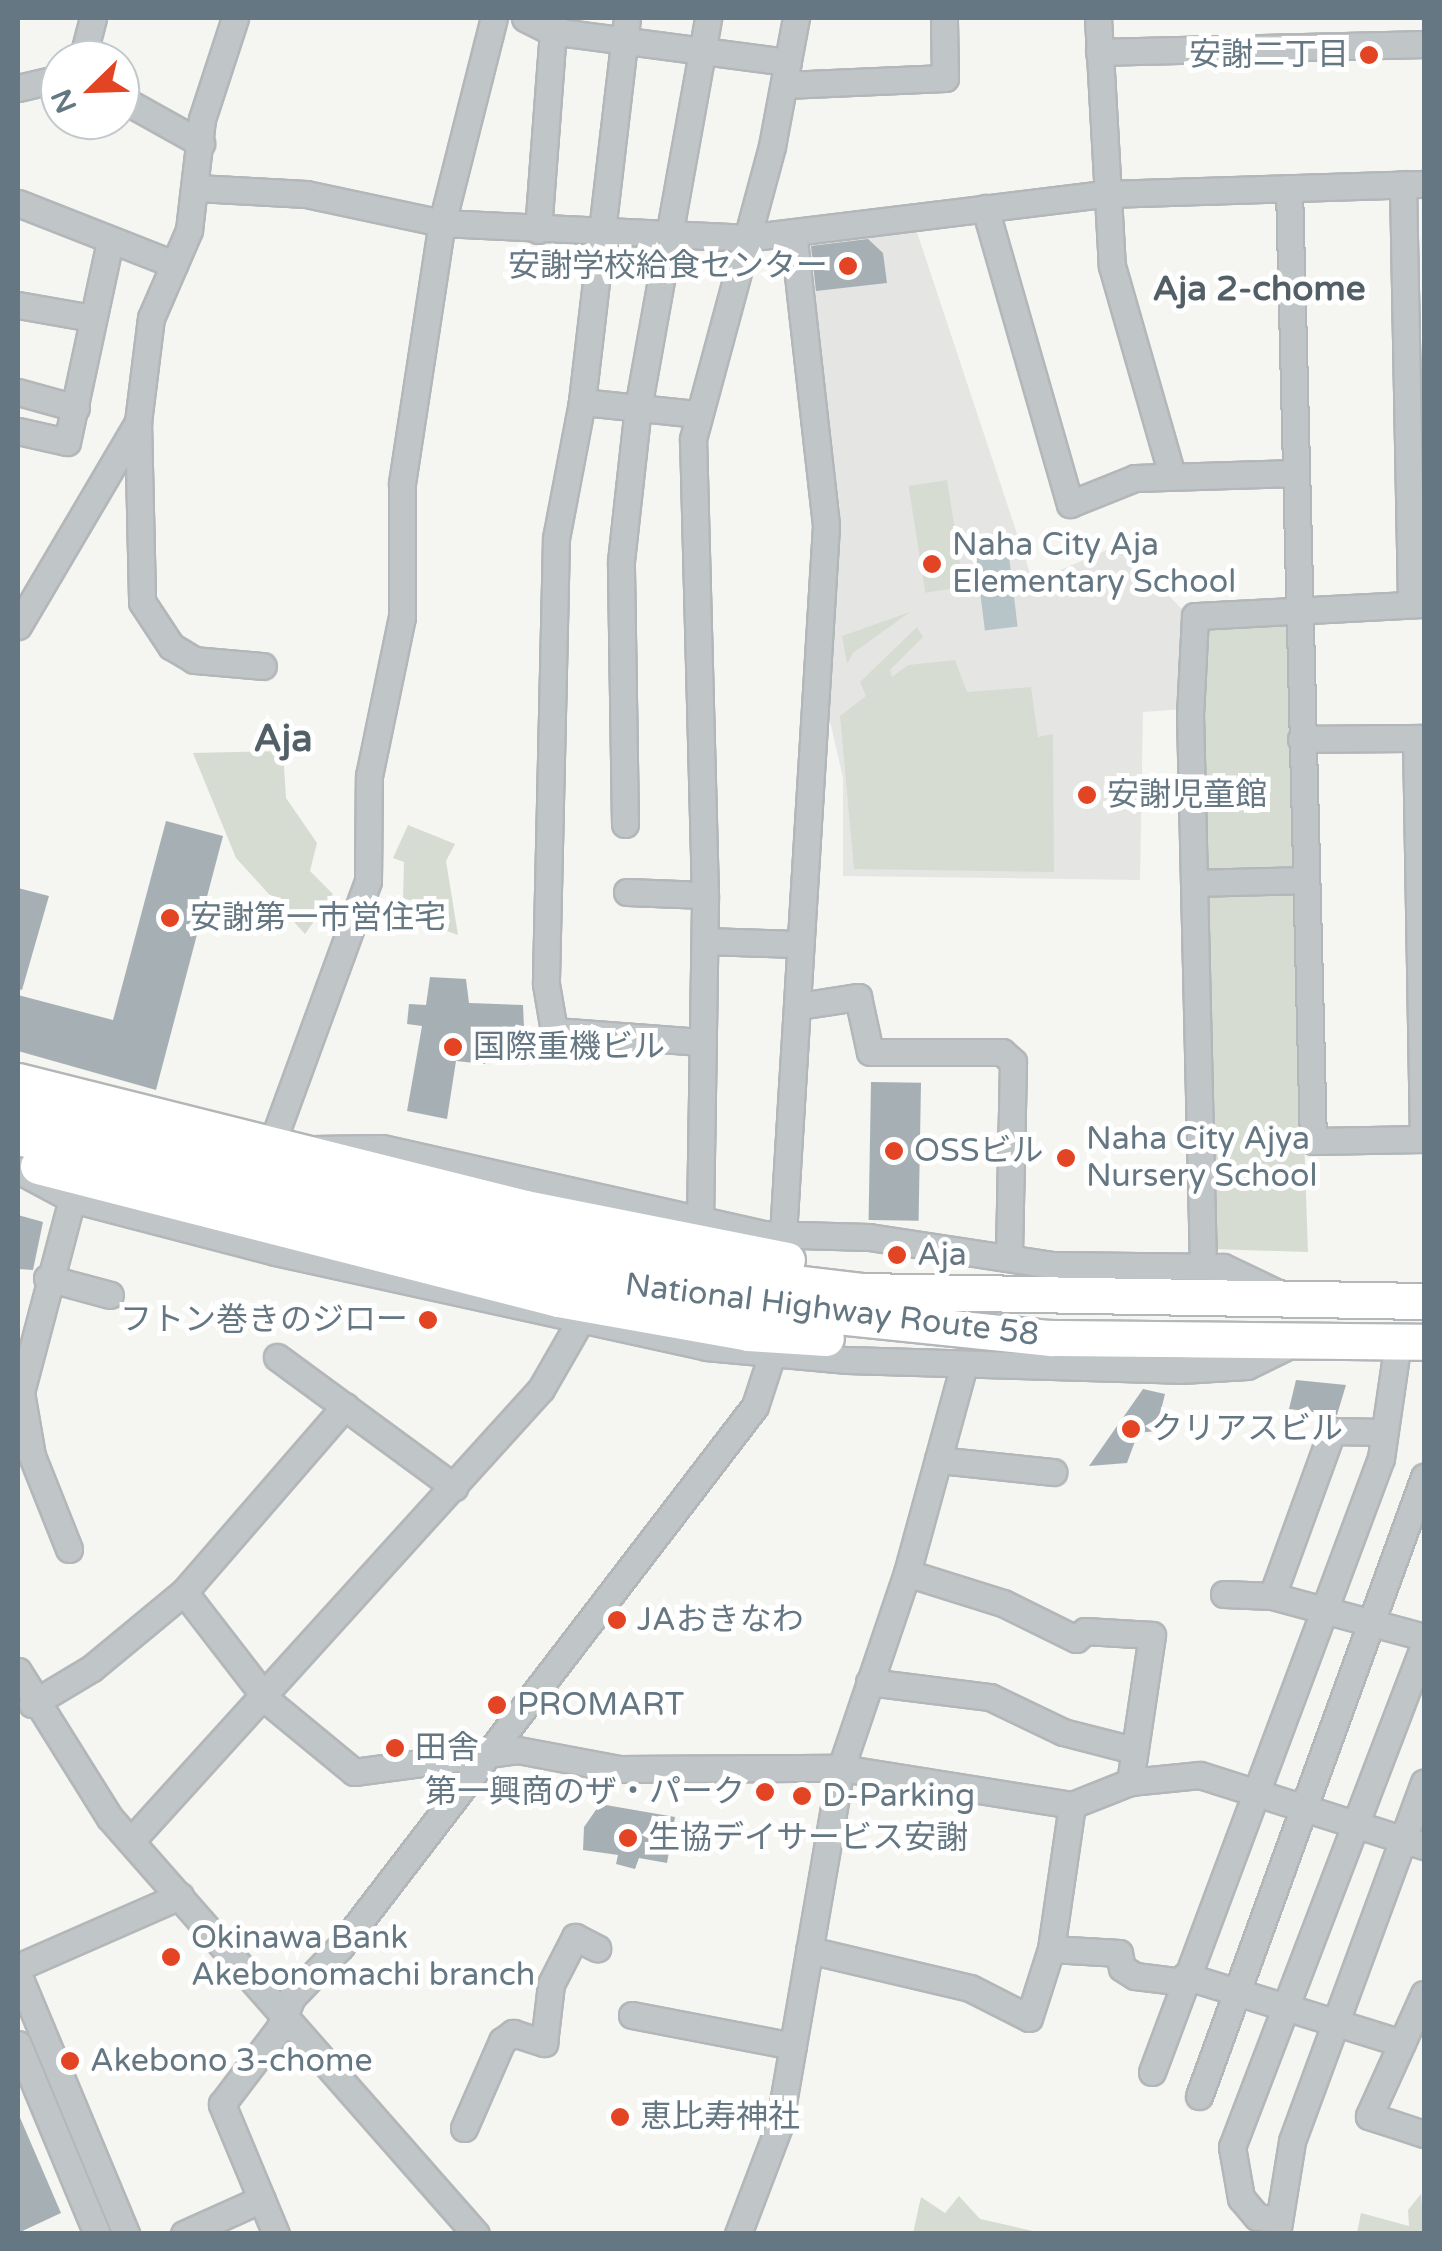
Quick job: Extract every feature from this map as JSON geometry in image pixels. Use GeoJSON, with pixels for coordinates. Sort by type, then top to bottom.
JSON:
{"type":"FeatureCollection","features":[{"type":"Feature","properties":{"kind":"highway"},"geometry":{"type":"LineString","coordinates":[[18,1081],[282,1169]]}},
{"type":"Feature","properties":{"kind":"highway","name":"National Highway Route 58"},"geometry":{"type":"LineString","coordinates":[[18,1110],[282,1169],[638,1233],[1031,1295],[1424,1301]]}},
{"type":"Feature","properties":{"kind":"highway","name":"National Highway Route 58"},"geometry":{"type":"LineString","coordinates":[[18,1137],[282,1169],[607,1282],[740,1306],[1052,1338],[1411,1342]]}},
{"type":"Feature","properties":{"kind":"highway"},"geometry":{"type":"LineString","coordinates":[[18,1161],[558,1299],[730,1330],[972,1346],[1052,1338]]}},
{"type":"Feature","properties":{"kind":"street"},"geometry":{"type":"LineString","coordinates":[[234,18],[200,143],[197,188],[174,264],[151,318],[138,422],[142,602],[171,646],[194,660],[263,666]]}},
{"type":"Feature","properties":{"kind":"street"},"geometry":{"type":"LineString","coordinates":[[494,18],[442,224],[402,483],[402,617],[369,776],[368,880],[282,1169],[382,1148],[602,1205],[700,1222],[783,1235],[869,1237],[1009,1258],[1242,1271],[1288,1298]]}},
{"type":"Feature","properties":{"kind":"street"},"geometry":{"type":"LineString","coordinates":[[525,18],[624,30],[786,73],[946,78],[944,18]]}},
{"type":"Feature","properties":{"kind":"street"},"geometry":{"type":"LineString","coordinates":[[625,824],[620,562],[638,408],[708,18]]}},
{"type":"Feature","properties":{"kind":"street"},"geometry":{"type":"LineString","coordinates":[[700,1222],[705,895],[691,483],[697,414],[746,238],[796,18]]}},
{"type":"Feature","properties":{"kind":"street"},"geometry":{"type":"LineString","coordinates":[[1098,18],[1104,194],[1112,266],[1172,476]]}},
{"type":"Feature","properties":{"kind":"street"},"geometry":{"type":"LineString","coordinates":[[538,230],[551,126],[553,24]]}},
{"type":"Feature","properties":{"kind":"street"},"geometry":{"type":"LineString","coordinates":[[624,30],[582,402],[556,538],[546,984],[554,1031],[702,1042]]}},
{"type":"Feature","properties":{"kind":"street"},"geometry":{"type":"LineString","coordinates":[[1098,52],[1424,44]]}},
{"type":"Feature","properties":{"kind":"street"},"geometry":{"type":"LineString","coordinates":[[140,109],[200,143]]}},
{"type":"Feature","properties":{"kind":"street"},"geometry":{"type":"LineString","coordinates":[[197,188],[306,194],[442,224],[671,238],[746,238],[1104,194],[1414,184],[1418,604],[1195,616],[1194,883],[1202,1266]]}},
{"type":"Feature","properties":{"kind":"street"},"geometry":{"type":"LineString","coordinates":[[1289,188],[1294,473],[1298,609],[1301,739],[1305,880],[1313,1141],[1424,1139],[1420,738],[1301,739]]}},
{"type":"Feature","properties":{"kind":"street"},"geometry":{"type":"LineString","coordinates":[[18,203],[174,264]]}},
{"type":"Feature","properties":{"kind":"street"},"geometry":{"type":"LineString","coordinates":[[985,208],[1070,504],[1135,478],[1294,473]]}},
{"type":"Feature","properties":{"kind":"street"},"geometry":{"type":"LineString","coordinates":[[783,1235],[799,1006],[797,944],[826,525],[793,232]]}},
{"type":"Feature","properties":{"kind":"street"},"geometry":{"type":"LineString","coordinates":[[18,430],[68,442],[110,241]]}},
{"type":"Feature","properties":{"kind":"street"},"geometry":{"type":"LineString","coordinates":[[18,305],[92,318]]}},
{"type":"Feature","properties":{"kind":"street"},"geometry":{"type":"LineString","coordinates":[[18,392],[76,408]]}},
{"type":"Feature","properties":{"kind":"street"},"geometry":{"type":"LineString","coordinates":[[582,402],[697,414]]}},
{"type":"Feature","properties":{"kind":"street"},"geometry":{"type":"LineString","coordinates":[[18,626],[138,422]]}},
{"type":"Feature","properties":{"kind":"street"},"geometry":{"type":"LineString","coordinates":[[1194,883],[1305,880]]}},
{"type":"Feature","properties":{"kind":"street"},"geometry":{"type":"LineString","coordinates":[[627,892],[705,895]]}},
{"type":"Feature","properties":{"kind":"street"},"geometry":{"type":"LineString","coordinates":[[705,941],[797,944]]}},
{"type":"Feature","properties":{"kind":"street"},"geometry":{"type":"LineString","coordinates":[[799,1006],[858,998],[870,1052],[1002,1052],[1013,1062],[1009,1258]]}},
{"type":"Feature","properties":{"kind":"street"},"geometry":{"type":"LineString","coordinates":[[18,1170],[72,1199],[581,1320],[772,1354],[964,1366],[1247,1366],[1296,1342]]}},
{"type":"Feature","properties":{"kind":"street"},"geometry":{"type":"LineString","coordinates":[[70,1549],[32,1456],[21,1392],[47,1278],[72,1199]]}},
{"type":"Feature","properties":{"kind":"street"},"geometry":{"type":"LineString","coordinates":[[47,1278],[110,1295]]}},
{"type":"Feature","properties":{"kind":"street"},"geometry":{"type":"LineString","coordinates":[[131,1841],[262,1692],[542,1389],[581,1320]]}},
{"type":"Feature","properties":{"kind":"street"},"geometry":{"type":"LineString","coordinates":[[1152,2072],[1325,1606],[1411,1342]]}},
{"type":"Feature","properties":{"kind":"street"},"geometry":{"type":"LineString","coordinates":[[276,2234],[222,2104],[284,2018],[292,1998],[342,1946],[755,1406],[772,1354]]}},
{"type":"Feature","properties":{"kind":"street"},"geometry":{"type":"LineString","coordinates":[[278,1358],[454,1487]]}},
{"type":"Feature","properties":{"kind":"street"},"geometry":{"type":"LineString","coordinates":[[738,2234],[779,2126],[841,1768],[907,1572],[964,1366]]}},
{"type":"Feature","properties":{"kind":"street"},"geometry":{"type":"LineString","coordinates":[[32,1704],[92,1668],[184,1592],[345,1406]]}},
{"type":"Feature","properties":{"kind":"street"},"geometry":{"type":"LineString","coordinates":[[1272,1596],[1332,1431],[1384,1432]]}},
{"type":"Feature","properties":{"kind":"street"},"geometry":{"type":"LineString","coordinates":[[938,1460],[1053,1472]]}},
{"type":"Feature","properties":{"kind":"street"},"geometry":{"type":"LineString","coordinates":[[1199,2096],[1424,1477]]}},
{"type":"Feature","properties":{"kind":"street"},"geometry":{"type":"LineString","coordinates":[[907,1572],[1003,1603],[1076,1640],[1085,1631],[1152,1635],[1130,1749],[1130,1782]]}},
{"type":"Feature","properties":{"kind":"street"},"geometry":{"type":"LineString","coordinates":[[184,1592],[262,1692],[354,1772],[492,1751],[619,1768],[841,1768],[1072,1805],[1130,1782],[1200,1775],[1414,1842]]}},
{"type":"Feature","properties":{"kind":"street"},"geometry":{"type":"LineString","coordinates":[[1224,1594],[1272,1596],[1325,1606],[1424,1637]]}},
{"type":"Feature","properties":{"kind":"street"},"geometry":{"type":"LineString","coordinates":[[1424,1645],[1352,1822],[1232,2147],[1240,2198],[1257,2218],[1277,2227],[1292,2141],[1335,2021],[1414,1842],[1424,1782]]}},
{"type":"Feature","properties":{"kind":"street"},"geometry":{"type":"LineString","coordinates":[[18,1671],[32,1704],[131,1841],[476,2234]]}},
{"type":"Feature","properties":{"kind":"street"},"geometry":{"type":"LineString","coordinates":[[869,1682],[990,1697],[1063,1732],[1130,1749]]}},
{"type":"Feature","properties":{"kind":"street"},"geometry":{"type":"LineString","coordinates":[[809,1950],[970,1988],[1029,2018],[1051,1949],[1072,1805]]}},
{"type":"Feature","properties":{"kind":"street"},"geometry":{"type":"LineString","coordinates":[[126,2234],[18,1970],[180,1896]]}},
{"type":"Feature","properties":{"kind":"street"},"geometry":{"type":"LineString","coordinates":[[464,2128],[502,2042],[513,2033],[544,2043],[551,1984],[575,1937],[597,1948]]}},
{"type":"Feature","properties":{"kind":"street"},"geometry":{"type":"LineString","coordinates":[[1051,1949],[1118,1953],[1122,1968],[1135,1976],[1184,1979],[1237,1990],[1402,2043]]}},
{"type":"Feature","properties":{"kind":"street"},"geometry":{"type":"LineString","coordinates":[[1424,1994],[1368,2116],[1424,2134]]}},
{"type":"Feature","properties":{"kind":"street"},"geometry":{"type":"LineString","coordinates":[[632,2014],[793,2046]]}},
{"type":"Feature","properties":{"kind":"street"},"geometry":{"type":"LineString","coordinates":[[18,2044],[96,2234]]}},
{"type":"Feature","properties":{"kind":"street"},"geometry":{"type":"LineString","coordinates":[[184,2234],[262,2199]]}},
{"type":"Feature","properties":{"kind":"shaded area","name":"Naha City Aja Elementary School"},"geometry":{"type":"Polygon","coordinates":[[[916,229],[1033,582],[1118,545],[1183,610],[1184,709],[1143,712],[1140,880],[843,876],[843,778],[827,708],[840,510],[803,244],[916,229]]]}},
{"type":"Feature","properties":{"kind":"shaded area"},"geometry":{"type":"Polygon","coordinates":[[[947,480],[964,587],[925,593],[908,486],[947,480]]]}},
{"type":"Feature","properties":{"kind":"shaded area"},"geometry":{"type":"Polygon","coordinates":[[[1008,548],[1018,626],[985,630],[975,552],[1008,548]]]}},
{"type":"Feature","properties":{"kind":"shaded area"},"geometry":{"type":"Polygon","coordinates":[[[910,612],[853,653],[847,664],[842,636],[910,612]]]}},
{"type":"Feature","properties":{"kind":"shaded area"},"geometry":{"type":"Polygon","coordinates":[[[1203,621],[1286,622],[1308,1252],[1211,1249],[1203,621]]]}},
{"type":"Feature","properties":{"kind":"shaded area"},"geometry":{"type":"Polygon","coordinates":[[[917,627],[923,637],[890,670],[892,677],[908,665],[955,660],[967,692],[1031,687],[1038,737],[1053,734],[1054,872],[854,869],[840,716],[866,696],[860,682],[917,627]]]}},
{"type":"Feature","properties":{"kind":"shaded area"},"geometry":{"type":"Polygon","coordinates":[[[283,751],[286,798],[317,843],[310,871],[333,894],[305,934],[236,858],[193,753],[283,751]]]}},
{"type":"Feature","properties":{"kind":"shaded area"},"geometry":{"type":"Polygon","coordinates":[[[408,825],[455,844],[446,861],[458,935],[427,924],[424,902],[403,899],[404,862],[393,858],[408,825]]]}},
{"type":"Feature","properties":{"kind":"shaded area"},"geometry":{"type":"Polygon","coordinates":[[[1421,2194],[1424,2233],[1357,2233],[1361,2213],[1409,2226],[1408,2210],[1421,2194]]]}},
{"type":"Feature","properties":{"kind":"shaded area"},"geometry":{"type":"Polygon","coordinates":[[[959,2196],[980,2219],[1042,2233],[913,2233],[921,2197],[945,2213],[959,2196]]]}},
{"type":"Feature","properties":{"kind":"building","name":"安謝学校給食センター"},"geometry":{"type":"Polygon","coordinates":[[[868,239],[883,253],[887,283],[816,291],[811,246],[868,239]]]}},
{"type":"Feature","properties":{"kind":"building","name":"安謝第一市営住宅"},"geometry":{"type":"Polygon","coordinates":[[[166,821],[223,836],[156,1090],[18,1051],[18,995],[113,1020],[166,821]]]}},
{"type":"Feature","properties":{"kind":"building"},"geometry":{"type":"Polygon","coordinates":[[[18,888],[49,896],[22,990],[18,989],[18,888]]]}},
{"type":"Feature","properties":{"kind":"building","name":"国際重機ビル"},"geometry":{"type":"Polygon","coordinates":[[[430,977],[466,979],[469,1003],[523,1005],[524,1028],[491,1032],[485,1064],[456,1061],[447,1119],[407,1111],[422,1026],[407,1024],[409,1004],[426,1005],[430,977]]]}},
{"type":"Feature","properties":{"kind":"building","name":"OSSビル"},"geometry":{"type":"Polygon","coordinates":[[[871,1082],[921,1083],[919,1221],[869,1220],[871,1082]]]}},
{"type":"Feature","properties":{"kind":"building"},"geometry":{"type":"Polygon","coordinates":[[[18,1215],[43,1222],[33,1270],[18,1269],[18,1215]]]}},
{"type":"Feature","properties":{"kind":"building"},"geometry":{"type":"Polygon","coordinates":[[[1296,1380],[1346,1385],[1337,1415],[1289,1409],[1296,1380]]]}},
{"type":"Feature","properties":{"kind":"building","name":"クリアスビル"},"geometry":{"type":"Polygon","coordinates":[[[1143,1389],[1165,1394],[1156,1431],[1138,1433],[1127,1463],[1089,1466],[1143,1389]]]}},
{"type":"Feature","properties":{"kind":"building","name":"生協デイサービス安謝"},"geometry":{"type":"Polygon","coordinates":[[[600,1804],[675,1817],[667,1863],[639,1858],[635,1869],[616,1864],[618,1855],[583,1850],[584,1827],[600,1804]]]}},
{"type":"Feature","properties":{"kind":"building"},"geometry":{"type":"Polygon","coordinates":[[[18,2113],[61,2213],[18,2233],[18,2113]]]}},
{"type":"Feature","properties":{"kind":"place","name":"安謝二丁目"},"geometry":{"type":"Point","coordinates":[1369,55]}},
{"type":"Feature","properties":{"kind":"place","name":"安謝学校給食センター"},"geometry":{"type":"Point","coordinates":[848,266]}},
{"type":"Feature","properties":{"kind":"place","name":"Naha City Aja Elementary School"},"geometry":{"type":"Point","coordinates":[932,564]}},
{"type":"Feature","properties":{"kind":"place","name":"安謝児童館"},"geometry":{"type":"Point","coordinates":[1087,795]}},
{"type":"Feature","properties":{"kind":"place","name":"安謝第一市営住宅"},"geometry":{"type":"Point","coordinates":[170,918]}},
{"type":"Feature","properties":{"kind":"place","name":"国際重機ビル"},"geometry":{"type":"Point","coordinates":[453,1047]}},
{"type":"Feature","properties":{"kind":"place","name":"OSSビル"},"geometry":{"type":"Point","coordinates":[894,1151]}},
{"type":"Feature","properties":{"kind":"place","name":"Naha City Ajya Nursery School"},"geometry":{"type":"Point","coordinates":[1066,1158]}},
{"type":"Feature","properties":{"kind":"place","name":"Aja"},"geometry":{"type":"Point","coordinates":[897,1255]}},
{"type":"Feature","properties":{"kind":"place","name":"フトン巻きのジロー"},"geometry":{"type":"Point","coordinates":[428,1320]}},
{"type":"Feature","properties":{"kind":"place","name":"クリアスビル"},"geometry":{"type":"Point","coordinates":[1131,1429]}},
{"type":"Feature","properties":{"kind":"place","name":"JAおきなわ"},"geometry":{"type":"Point","coordinates":[617,1620]}},
{"type":"Feature","properties":{"kind":"place","name":"PROMART"},"geometry":{"type":"Point","coordinates":[497,1705]}},
{"type":"Feature","properties":{"kind":"place","name":"田舎"},"geometry":{"type":"Point","coordinates":[395,1748]}},
{"type":"Feature","properties":{"kind":"place","name":"第一興商のザ・パーク"},"geometry":{"type":"Point","coordinates":[765,1792]}},
{"type":"Feature","properties":{"kind":"place","name":"D-Parking"},"geometry":{"type":"Point","coordinates":[802,1796]}},
{"type":"Feature","properties":{"kind":"place","name":"生協デイサービス安謝"},"geometry":{"type":"Point","coordinates":[628,1838]}},
{"type":"Feature","properties":{"kind":"place","name":"Okinawa Bank Akebonomachi branch"},"geometry":{"type":"Point","coordinates":[171,1957]}},
{"type":"Feature","properties":{"kind":"place","name":"Akebono 3-chome"},"geometry":{"type":"Point","coordinates":[70,2061]}},
{"type":"Feature","properties":{"kind":"place","name":"恵比寿神社"},"geometry":{"type":"Point","coordinates":[620,2117]}},
{"type":"Feature","properties":{"kind":"district","name":"Aja 2-chome"},"geometry":{"type":"Point","coordinates":[1259,289]}},
{"type":"Feature","properties":{"kind":"district","name":"Aja"},"geometry":{"type":"Point","coordinates":[283,740]}}]}
